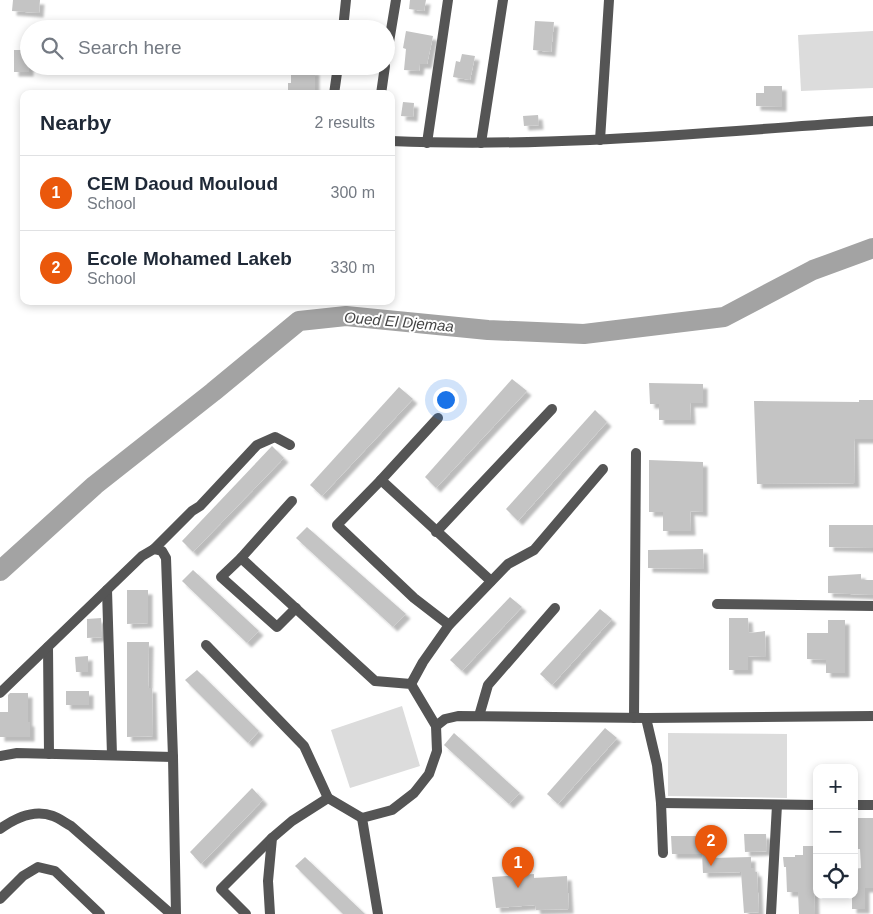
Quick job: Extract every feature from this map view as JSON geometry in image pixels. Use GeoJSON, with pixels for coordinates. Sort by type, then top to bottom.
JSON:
{"type":"FeatureCollection","features":[{"type":"Feature","properties":{"kind":"street"},"geometry":{"type":"LineString","coordinates":[[344,20],[346,0]]}},
{"type":"Feature","properties":{"kind":"street"},"geometry":{"type":"LineString","coordinates":[[393,20],[396,0]]}},
{"type":"Feature","properties":{"kind":"street"},"geometry":{"type":"LineString","coordinates":[[427,143],[448,0]]}},
{"type":"Feature","properties":{"kind":"street"},"geometry":{"type":"LineString","coordinates":[[481,143],[503,0]]}},
{"type":"Feature","properties":{"kind":"street"},"geometry":{"type":"LineString","coordinates":[[600,140],[610,0]]}},
{"type":"Feature","properties":{"kind":"street"},"geometry":{"type":"LineString","coordinates":[[335,90],[337,75]]}},
{"type":"Feature","properties":{"kind":"street"},"geometry":{"type":"LineString","coordinates":[[382,90],[384,75]]}},
{"type":"Feature","properties":{"kind":"street"},"geometry":{"type":"LineString","coordinates":[[395,141],[481,143],[600,140],[873,121]]}},
{"type":"Feature","properties":{"kind":"street"},"geometry":{"type":"LineString","coordinates":[[436,532],[552,409]]}},
{"type":"Feature","properties":{"kind":"street"},"geometry":{"type":"LineString","coordinates":[[438,418],[337,525],[414,598],[449,625]]}},
{"type":"Feature","properties":{"kind":"street"},"geometry":{"type":"LineString","coordinates":[[0,693],[142,556],[154,549],[192,511],[200,506],[257,445],[275,437],[290,445]]}},
{"type":"Feature","properties":{"kind":"street"},"geometry":{"type":"LineString","coordinates":[[634,718],[636,454]]}},
{"type":"Feature","properties":{"kind":"street"},"geometry":{"type":"LineString","coordinates":[[411,684],[423,662],[449,625],[508,564],[534,550],[604,469]]}},
{"type":"Feature","properties":{"kind":"street"},"geometry":{"type":"LineString","coordinates":[[381,480],[491,581]]}},
{"type":"Feature","properties":{"kind":"street"},"geometry":{"type":"LineString","coordinates":[[292,502],[221,577],[276,627],[296,608]]}},
{"type":"Feature","properties":{"kind":"street"},"geometry":{"type":"LineString","coordinates":[[154,549],[162,551],[166,558],[176,914]]}},
{"type":"Feature","properties":{"kind":"street"},"geometry":{"type":"LineString","coordinates":[[241,558],[375,681],[411,684]]}},
{"type":"Feature","properties":{"kind":"street"},"geometry":{"type":"LineString","coordinates":[[107,590],[112,755]]}},
{"type":"Feature","properties":{"kind":"street"},"geometry":{"type":"LineString","coordinates":[[717,604],[873,606]]}},
{"type":"Feature","properties":{"kind":"street"},"geometry":{"type":"LineString","coordinates":[[479,716],[488,685],[555,608]]}},
{"type":"Feature","properties":{"kind":"street"},"geometry":{"type":"LineString","coordinates":[[206,645],[304,746],[328,798],[362,818],[392,810],[414,793],[429,774],[437,751],[436,726],[411,684]]}},
{"type":"Feature","properties":{"kind":"street"},"geometry":{"type":"LineString","coordinates":[[48,647],[49,754]]}},
{"type":"Feature","properties":{"kind":"street"},"geometry":{"type":"LineString","coordinates":[[436,726],[445,719],[458,716],[634,718],[873,716]]}},
{"type":"Feature","properties":{"kind":"street"},"geometry":{"type":"LineString","coordinates":[[646,718],[657,765],[662,803],[663,853]]}},
{"type":"Feature","properties":{"kind":"street"},"geometry":{"type":"LineString","coordinates":[[0,756],[17,753],[173,757]]}},
{"type":"Feature","properties":{"kind":"street"},"geometry":{"type":"LineString","coordinates":[[246,914],[222,889],[272,838],[292,821],[328,798]]}},
{"type":"Feature","properties":{"kind":"street"},"geometry":{"type":"LineString","coordinates":[[662,803],[813,805]]}},
{"type":"Feature","properties":{"kind":"street"},"geometry":{"type":"LineString","coordinates":[[770,914],[776,804]]}},
{"type":"Feature","properties":{"kind":"street"},"geometry":{"type":"LineString","coordinates":[[858,805],[873,805]]}},
{"type":"Feature","properties":{"kind":"street"},"geometry":{"type":"LineString","coordinates":[[0,829],[20,817],[38,813],[54,816],[71,826],[171,914]]}},
{"type":"Feature","properties":{"kind":"street"},"geometry":{"type":"LineString","coordinates":[[362,818],[378,914]]}},
{"type":"Feature","properties":{"kind":"street"},"geometry":{"type":"LineString","coordinates":[[270,914],[268,881],[272,838]]}},
{"type":"Feature","properties":{"kind":"street"},"geometry":{"type":"LineString","coordinates":[[0,899],[23,876],[38,868],[55,871],[100,914]]}},
{"type":"Feature","properties":{"kind":"shaded area"},"geometry":{"type":"Polygon","coordinates":[[[873,31],[873,88],[801,91],[798,35],[873,31]]]}},
{"type":"Feature","properties":{"kind":"shaded area"},"geometry":{"type":"Polygon","coordinates":[[[402,706],[420,766],[350,788],[331,730],[402,706]]]}},
{"type":"Feature","properties":{"kind":"shaded area"},"geometry":{"type":"Polygon","coordinates":[[[668,733],[787,734],[787,798],[668,796],[668,733]]]}},
{"type":"Feature","properties":{"kind":"building"},"geometry":{"type":"Polygon","coordinates":[[[13,0],[40,0],[39,13],[12,11],[13,0]]]}},
{"type":"Feature","properties":{"kind":"building"},"geometry":{"type":"Polygon","coordinates":[[[410,0],[426,0],[424,11],[409,9],[410,0]]]}},
{"type":"Feature","properties":{"kind":"building"},"geometry":{"type":"Polygon","coordinates":[[[535,21],[554,22],[551,52],[533,50],[535,21]]]}},
{"type":"Feature","properties":{"kind":"building"},"geometry":{"type":"Polygon","coordinates":[[[406,31],[433,36],[427,64],[420,64],[419,71],[404,70],[406,49],[403,48],[406,31]]]}},
{"type":"Feature","properties":{"kind":"building"},"geometry":{"type":"Polygon","coordinates":[[[14,50],[20,50],[20,72],[14,72],[14,50]]]}},
{"type":"Feature","properties":{"kind":"building"},"geometry":{"type":"Polygon","coordinates":[[[462,54],[475,56],[470,80],[453,77],[456,61],[460,62],[462,54]]]}},
{"type":"Feature","properties":{"kind":"building"},"geometry":{"type":"Polygon","coordinates":[[[291,75],[315,75],[315,90],[288,90],[288,83],[291,83],[291,75]]]}},
{"type":"Feature","properties":{"kind":"building"},"geometry":{"type":"Polygon","coordinates":[[[764,86],[782,86],[782,107],[756,106],[756,93],[764,93],[764,86]]]}},
{"type":"Feature","properties":{"kind":"building"},"geometry":{"type":"Polygon","coordinates":[[[403,102],[414,103],[413,117],[401,116],[403,102]]]}},
{"type":"Feature","properties":{"kind":"building"},"geometry":{"type":"Polygon","coordinates":[[[538,115],[539,125],[524,126],[523,116],[538,115]]]}},
{"type":"Feature","properties":{"kind":"building"},"geometry":{"type":"Polygon","coordinates":[[[512,379],[527,391],[436,488],[425,477],[512,379]]]}},
{"type":"Feature","properties":{"kind":"building"},"geometry":{"type":"Polygon","coordinates":[[[649,383],[703,384],[703,403],[690,403],[691,420],[659,420],[659,404],[650,404],[649,383]]]}},
{"type":"Feature","properties":{"kind":"building"},"geometry":{"type":"Polygon","coordinates":[[[399,387],[413,399],[322,496],[310,485],[399,387]]]}},
{"type":"Feature","properties":{"kind":"building"},"geometry":{"type":"Polygon","coordinates":[[[859,400],[873,400],[873,439],[854,439],[855,483],[757,484],[754,401],[859,402],[859,400]]]}},
{"type":"Feature","properties":{"kind":"building"},"geometry":{"type":"Polygon","coordinates":[[[595,410],[607,422],[518,521],[506,509],[595,410]]]}},
{"type":"Feature","properties":{"kind":"building"},"geometry":{"type":"Polygon","coordinates":[[[272,446],[284,458],[193,552],[182,541],[272,446]]]}},
{"type":"Feature","properties":{"kind":"building"},"geometry":{"type":"Polygon","coordinates":[[[649,460],[703,462],[703,512],[690,511],[691,531],[663,531],[663,512],[649,512],[649,460]]]}},
{"type":"Feature","properties":{"kind":"building"},"geometry":{"type":"Polygon","coordinates":[[[829,525],[873,525],[873,548],[829,547],[829,525]]]}},
{"type":"Feature","properties":{"kind":"building"},"geometry":{"type":"Polygon","coordinates":[[[307,527],[406,614],[393,627],[296,538],[307,527]]]}},
{"type":"Feature","properties":{"kind":"building"},"geometry":{"type":"Polygon","coordinates":[[[703,549],[704,569],[648,568],[648,550],[703,549]]]}},
{"type":"Feature","properties":{"kind":"building"},"geometry":{"type":"Polygon","coordinates":[[[193,570],[259,631],[247,643],[182,581],[193,570]]]}},
{"type":"Feature","properties":{"kind":"building"},"geometry":{"type":"Polygon","coordinates":[[[861,574],[861,580],[873,580],[873,595],[828,593],[828,576],[861,574]]]}},
{"type":"Feature","properties":{"kind":"building"},"geometry":{"type":"Polygon","coordinates":[[[127,590],[148,590],[148,623],[127,624],[127,590]]]}},
{"type":"Feature","properties":{"kind":"building"},"geometry":{"type":"Polygon","coordinates":[[[510,597],[522,607],[462,671],[450,660],[510,597]]]}},
{"type":"Feature","properties":{"kind":"building"},"geometry":{"type":"Polygon","coordinates":[[[600,609],[612,619],[552,685],[540,674],[600,609]]]}},
{"type":"Feature","properties":{"kind":"building"},"geometry":{"type":"Polygon","coordinates":[[[101,618],[102,637],[87,638],[87,619],[101,618]]]}},
{"type":"Feature","properties":{"kind":"building"},"geometry":{"type":"Polygon","coordinates":[[[729,618],[748,618],[749,633],[765,631],[766,657],[748,656],[748,670],[729,670],[729,618]]]}},
{"type":"Feature","properties":{"kind":"building"},"geometry":{"type":"Polygon","coordinates":[[[828,620],[845,620],[845,673],[826,673],[826,660],[807,659],[807,633],[828,633],[828,620]]]}},
{"type":"Feature","properties":{"kind":"building"},"geometry":{"type":"Polygon","coordinates":[[[127,642],[149,642],[148,688],[152,688],[153,736],[127,737],[127,642]]]}},
{"type":"Feature","properties":{"kind":"building"},"geometry":{"type":"Polygon","coordinates":[[[88,656],[88,672],[76,672],[75,657],[88,656]]]}},
{"type":"Feature","properties":{"kind":"building"},"geometry":{"type":"Polygon","coordinates":[[[197,670],[259,731],[248,743],[185,680],[197,670]]]}},
{"type":"Feature","properties":{"kind":"building"},"geometry":{"type":"Polygon","coordinates":[[[66,691],[89,691],[89,705],[66,705],[66,691]]]}},
{"type":"Feature","properties":{"kind":"building"},"geometry":{"type":"Polygon","coordinates":[[[10,693],[28,693],[30,737],[0,737],[0,712],[8,712],[8,695],[10,693]]]}},
{"type":"Feature","properties":{"kind":"building"},"geometry":{"type":"Polygon","coordinates":[[[605,728],[617,738],[558,804],[547,794],[605,728]]]}},
{"type":"Feature","properties":{"kind":"building"},"geometry":{"type":"Polygon","coordinates":[[[454,733],[520,793],[509,804],[444,745],[454,733]]]}},
{"type":"Feature","properties":{"kind":"building"},"geometry":{"type":"Polygon","coordinates":[[[252,788],[263,800],[201,864],[190,852],[252,788]]]}},
{"type":"Feature","properties":{"kind":"building"},"geometry":{"type":"Polygon","coordinates":[[[858,818],[873,818],[873,888],[865,888],[865,909],[852,909],[852,899],[858,899],[858,868],[861,868],[860,849],[858,849],[858,818]]]}},
{"type":"Feature","properties":{"kind":"building"},"geometry":{"type":"Polygon","coordinates":[[[744,834],[766,834],[767,851],[745,852],[744,834]]]}},
{"type":"Feature","properties":{"kind":"building"},"geometry":{"type":"Polygon","coordinates":[[[671,836],[711,836],[711,858],[751,857],[751,868],[754,868],[754,872],[757,872],[759,912],[744,913],[741,872],[703,873],[702,854],[672,854],[671,836]]]}},
{"type":"Feature","properties":{"kind":"building"},"geometry":{"type":"Polygon","coordinates":[[[803,846],[813,846],[813,899],[815,914],[799,914],[798,892],[787,892],[786,867],[784,867],[783,857],[803,855],[803,846]]]}},
{"type":"Feature","properties":{"kind":"building"},"geometry":{"type":"Polygon","coordinates":[[[305,857],[365,914],[343,914],[295,866],[305,857]]]}},
{"type":"Feature","properties":{"kind":"building"},"geometry":{"type":"Polygon","coordinates":[[[534,874],[534,878],[567,876],[569,909],[536,910],[535,905],[496,908],[492,877],[534,874]]]}},
{"type":"Feature","properties":{"kind":"waterway","name":"Oued El Djemaa"},"geometry":{"type":"LineString","coordinates":[[0,571],[95,485],[299,321],[346,316],[488,330],[584,334],[724,317],[813,270],[873,248]]}},
{"type":"Feature","properties":{"kind":"place","name":"Ecole Mohamed Lakeb"},"geometry":{"type":"Point","coordinates":[711,866]}},
{"type":"Feature","properties":{"kind":"place","name":"CEM Daoud Mouloud"},"geometry":{"type":"Point","coordinates":[518,888]}}]}
